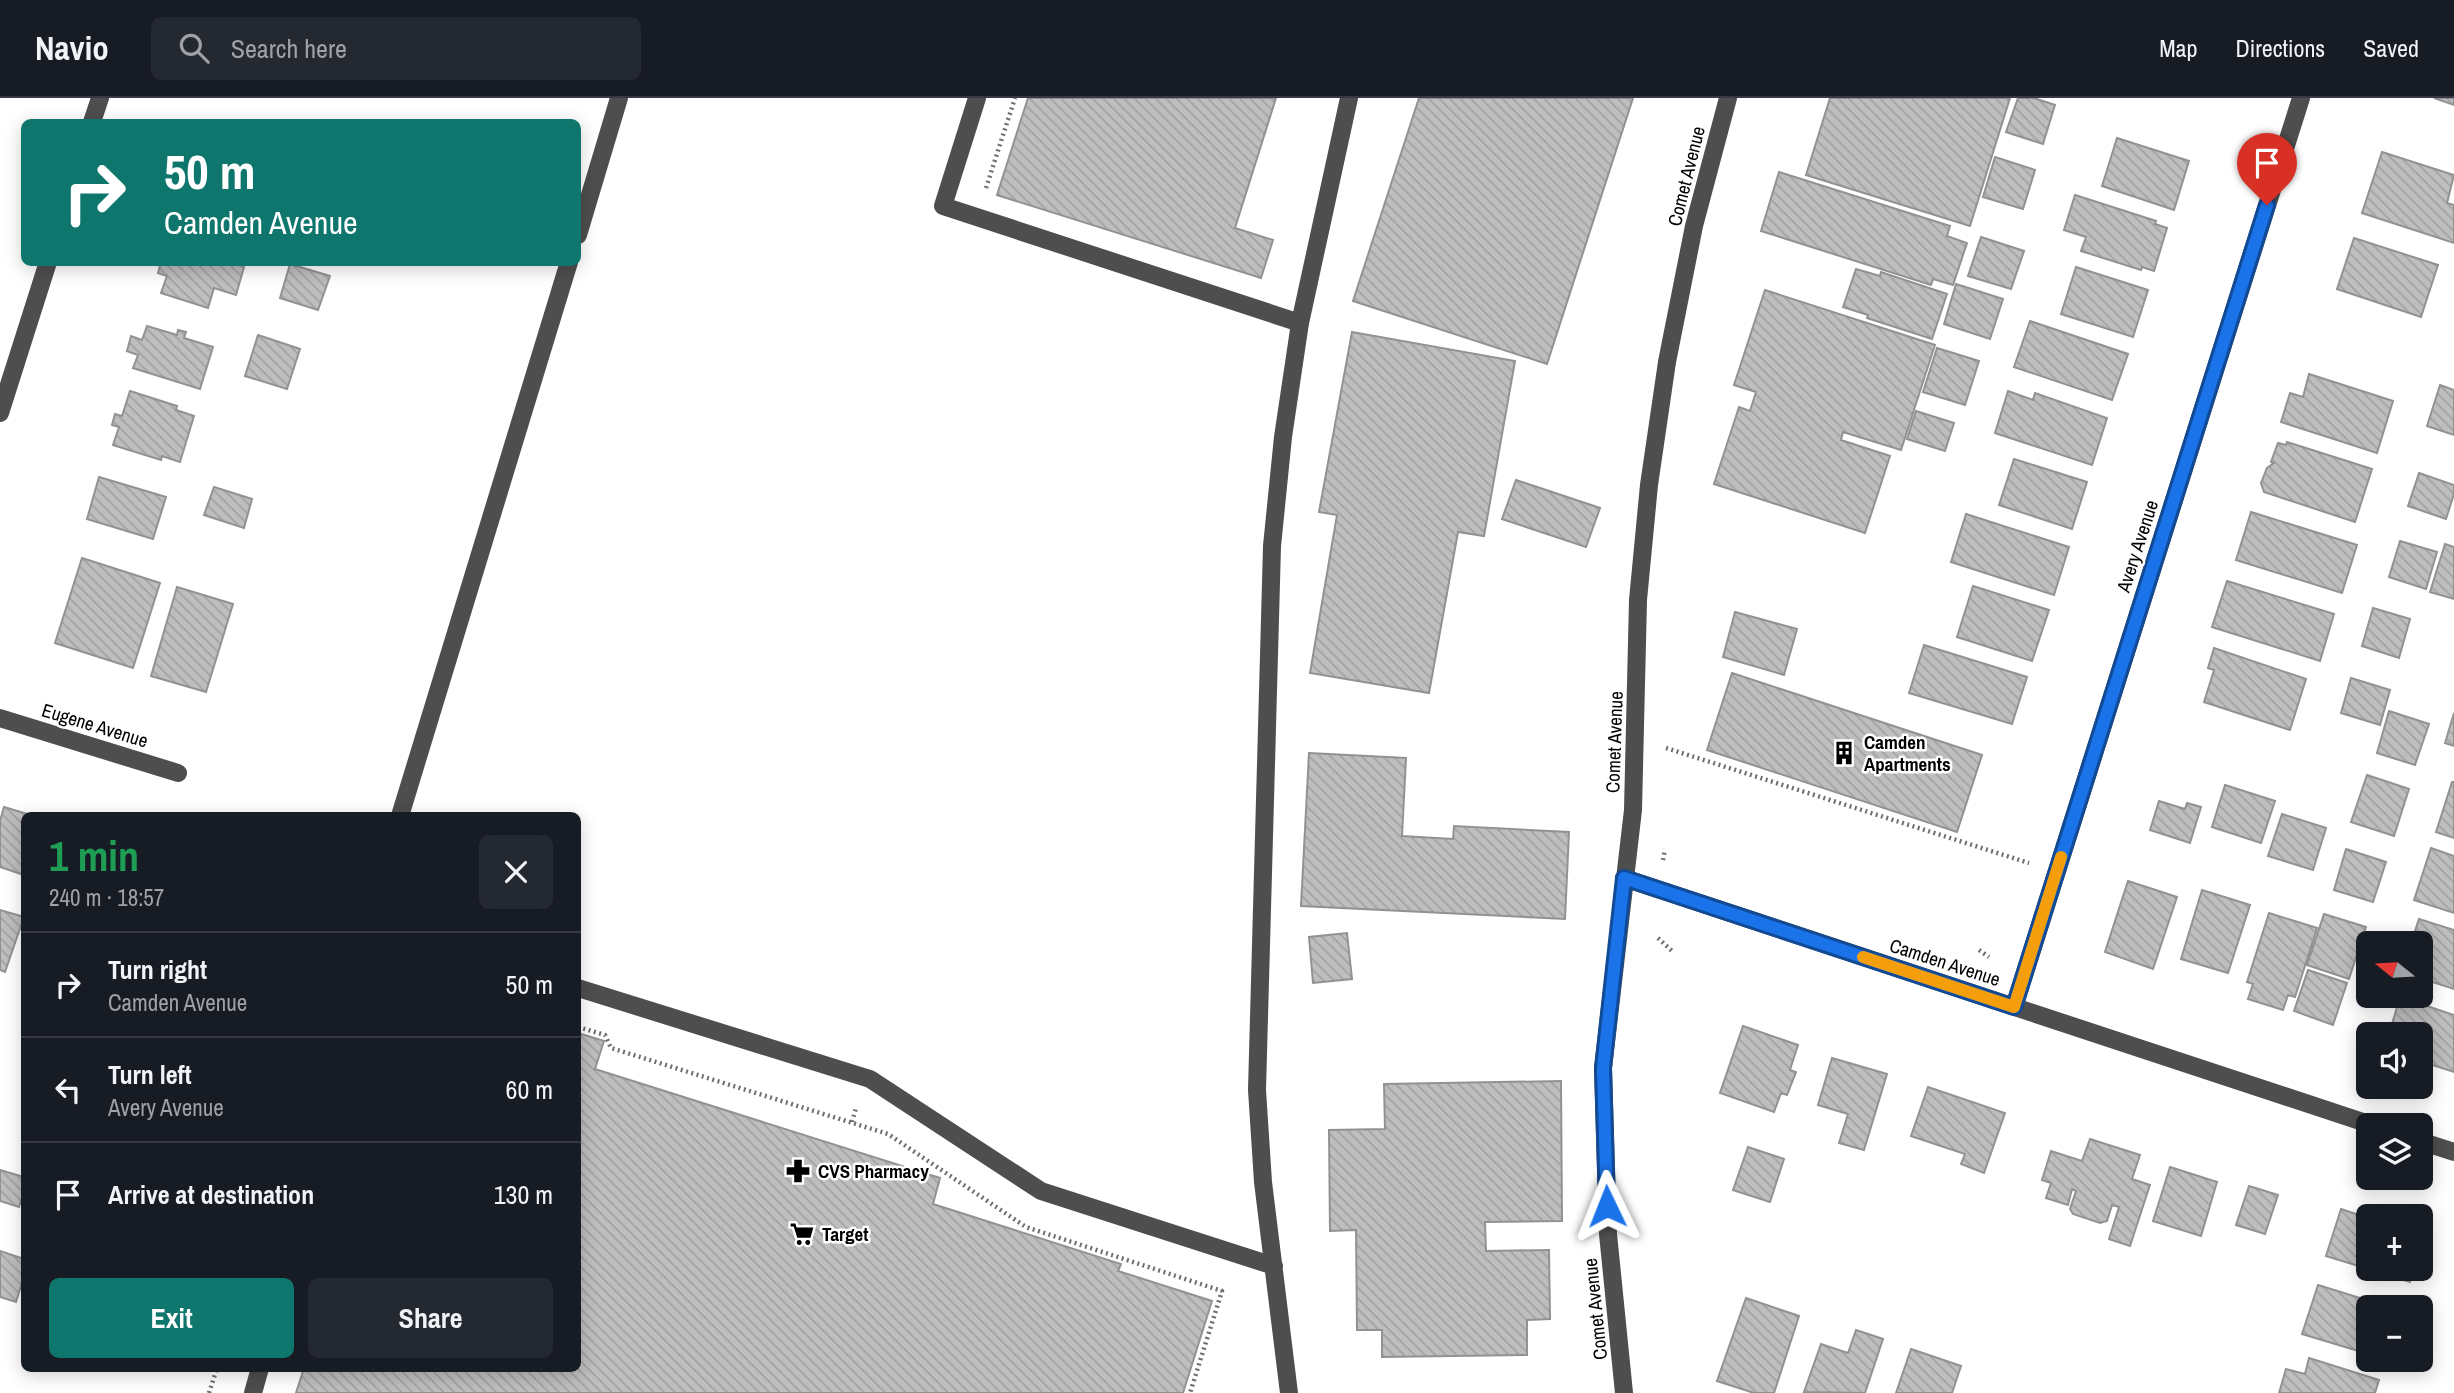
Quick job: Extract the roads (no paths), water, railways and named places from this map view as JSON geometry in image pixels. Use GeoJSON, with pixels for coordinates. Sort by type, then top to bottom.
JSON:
{"type":"FeatureCollection","features":[{"type":"Feature","properties":{"kind":"street"},"geometry":{"type":"LineString","coordinates":[[93,119],[100,98]]}},
{"type":"Feature","properties":{"kind":"street"},"geometry":{"type":"LineString","coordinates":[[581,224],[619,98]]}},
{"type":"Feature","properties":{"kind":"street"},"geometry":{"type":"LineString","coordinates":[[977,98],[943,206],[1300,323]]}},
{"type":"Feature","properties":{"kind":"street"},"geometry":{"type":"LineString","coordinates":[[1289,1393],[1263,1182],[1257,1090],[1272,546],[1283,437],[1300,323],[1349,98]]}},
{"type":"Feature","properties":{"kind":"street","name":"Comet Avenue"},"geometry":{"type":"LineString","coordinates":[[1625,1393],[1608,1234],[1603,1068],[1633,810],[1638,600],[1649,485],[1667,362],[1692,240],[1728,98]]}},
{"type":"Feature","properties":{"kind":"street","name":"Avery Avenue"},"geometry":{"type":"LineString","coordinates":[[2014,1007],[2301,98]]}},
{"type":"Feature","properties":{"kind":"street"},"geometry":{"type":"LineString","coordinates":[[0,413],[47,266]]}},
{"type":"Feature","properties":{"kind":"street"},"geometry":{"type":"LineString","coordinates":[[401,812],[568,266]]}},
{"type":"Feature","properties":{"kind":"street","name":"Eugene Avenue"},"geometry":{"type":"LineString","coordinates":[[0,718],[178,773]]}},
{"type":"Feature","properties":{"kind":"street","name":"Camden Avenue"},"geometry":{"type":"LineString","coordinates":[[1624,878],[2356,1120]]}},
{"type":"Feature","properties":{"kind":"street"},"geometry":{"type":"LineString","coordinates":[[581,989],[870,1079],[1041,1191],[1274,1266]]}},
{"type":"Feature","properties":{"kind":"street"},"geometry":{"type":"LineString","coordinates":[[2433,1145],[2454,1152]]}},
{"type":"Feature","properties":{"kind":"street"},"geometry":{"type":"LineString","coordinates":[[253,1393],[259,1372]]}},
{"type":"Feature","properties":{"kind":"place","name":"Camden Apartments"},"geometry":{"type":"Point","coordinates":[1844,753]}},
{"type":"Feature","properties":{"kind":"place","name":"CVS Pharmacy"},"geometry":{"type":"Point","coordinates":[798,1171]}},
{"type":"Feature","properties":{"kind":"place","name":"Target"},"geometry":{"type":"Point","coordinates":[802,1234]}}]}
